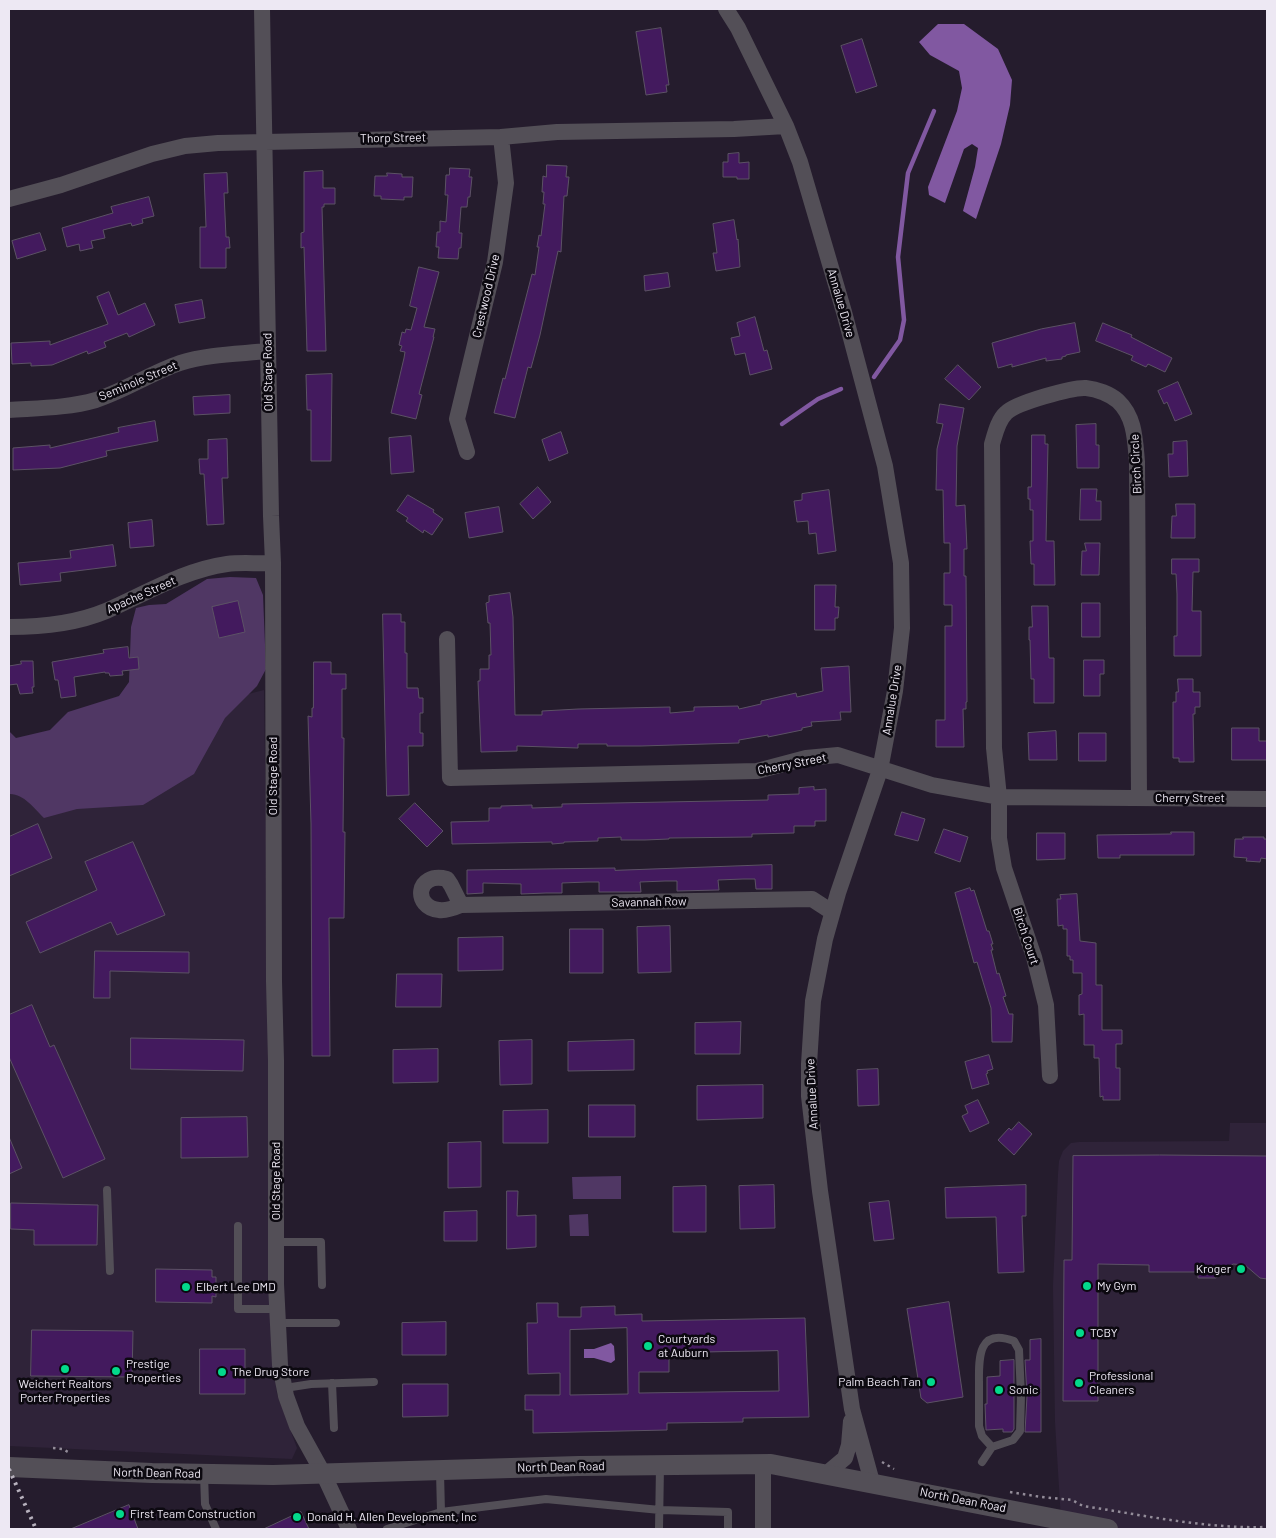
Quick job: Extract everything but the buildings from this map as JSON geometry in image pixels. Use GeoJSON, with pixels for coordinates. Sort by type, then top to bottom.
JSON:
{"type":"FeatureCollection","features":[{"type":"Feature","properties":{"kind":"street","name":"Old Stage Road"},"geometry":{"type":"LineString","coordinates":[[262,9],[273,563],[277,1316],[280,1365],[297,1426],[323,1473],[349,1529]]}},
{"type":"Feature","properties":{"kind":"street","name":"Annalue Drive"},"geometry":{"type":"LineString","coordinates":[[726,9],[738,28],[786,126],[800,162],[844,312],[885,466],[901,563],[902,628],[895,691],[880,770],[832,912],[825,939],[813,1001],[809,1064],[810,1096],[820,1191],[852,1408],[872,1482]]}},
{"type":"Feature","properties":{"kind":"street","name":"Thorp Street"},"geometry":{"type":"LineString","coordinates":[[9,199],[61,185],[121,163],[185,146],[218,143],[502,137],[557,132],[734,129],[786,126]]}},
{"type":"Feature","properties":{"kind":"street","name":"Crestwood Drive"},"geometry":{"type":"LineString","coordinates":[[467,452],[457,419],[495,262],[506,183],[502,137]]}},
{"type":"Feature","properties":{"kind":"street","name":"Seminole Street"},"geometry":{"type":"LineString","coordinates":[[9,410],[62,407],[94,400],[124,390],[152,375],[182,363],[212,356],[268,352]]}},
{"type":"Feature","properties":{"kind":"street","name":"Birch Circle"},"geometry":{"type":"LineString","coordinates":[[998,797],[994,748],[992,444],[997,428],[1006,412],[1023,404],[1069,390],[1085,388],[1102,392],[1118,401],[1129,415],[1134,430],[1137,462],[1139,798]]}},
{"type":"Feature","properties":{"kind":"street","name":"Apache Street"},"geometry":{"type":"LineString","coordinates":[[9,627],[43,627],[74,621],[105,611],[164,583],[195,572],[227,564],[273,563]]}},
{"type":"Feature","properties":{"kind":"street","name":"Cherry Street"},"geometry":{"type":"LineString","coordinates":[[447,639],[450,778],[756,771],[806,758],[838,755],[880,770],[932,785],[998,797],[1267,799]]}},
{"type":"Feature","properties":{"kind":"street","name":"Birch Court"},"geometry":{"type":"LineString","coordinates":[[998,797],[999,838],[1004,868],[1034,957],[1046,1005],[1050,1076]]}},
{"type":"Feature","properties":{"kind":"street","name":"Savannah Row"},"geometry":{"type":"LineString","coordinates":[[461,905],[812,899],[832,912]]}},
{"type":"Feature","properties":{"kind":"street","name":"Annalue Drive"},"geometry":{"type":"LineString","coordinates":[[826,1474],[844,1458],[850,1445],[852,1408]]}},
{"type":"Feature","properties":{"kind":"street","name":"North Dean Road"},"geometry":{"type":"LineString","coordinates":[[9,1467],[273,1475],[763,1464],[872,1482],[1035,1522],[1108,1529]]}},
{"type":"Feature","properties":{"kind":"street"},"geometry":{"type":"LineString","coordinates":[[763,1464],[763,1529]]}},
{"type":"Feature","properties":{"kind":"lane"},"geometry":{"type":"LineString","coordinates":[[107,1190],[110,1271]]}},
{"type":"Feature","properties":{"kind":"lane"},"geometry":{"type":"LineString","coordinates":[[238,1226],[238,1309],[336,1323]]}},
{"type":"Feature","properties":{"kind":"lane"},"geometry":{"type":"LineString","coordinates":[[276,1242],[321,1242],[322,1285]]}},
{"type":"Feature","properties":{"kind":"lane"},"geometry":{"type":"LineString","coordinates":[[982,1462],[992,1447],[1013,1440],[1020,1431],[1019,1350],[1014,1341],[1004,1337],[986,1343],[979,1358],[979,1426],[982,1436],[992,1447]]}},
{"type":"Feature","properties":{"kind":"lane"},"geometry":{"type":"LineString","coordinates":[[285,1388],[311,1384],[374,1382]]}},
{"type":"Feature","properties":{"kind":"lane"},"geometry":{"type":"LineString","coordinates":[[332,1383],[334,1428]]}},
{"type":"Feature","properties":{"kind":"lane"},"geometry":{"type":"LineString","coordinates":[[659,1529],[660,1465]]}},
{"type":"Feature","properties":{"kind":"lane"},"geometry":{"type":"LineString","coordinates":[[440,1470],[441,1512]]}},
{"type":"Feature","properties":{"kind":"lane"},"geometry":{"type":"LineString","coordinates":[[204,1474],[205,1504],[216,1529]]}},
{"type":"Feature","properties":{"kind":"lane"},"geometry":{"type":"LineString","coordinates":[[387,1529],[441,1512],[546,1498],[660,1510],[728,1512],[728,1529]]}},
{"type":"Feature","properties":{"kind":"lane"},"geometry":{"type":"LineString","coordinates":[[416,1520],[418,1529]]}},
{"type":"Feature","properties":{"kind":"path"},"geometry":{"type":"LineString","coordinates":[[865,1458],[886,1463],[900,1472]]}},
{"type":"Feature","properties":{"kind":"path"},"geometry":{"type":"LineString","coordinates":[[1002,1490],[1072,1500],[1083,1506],[1191,1523],[1228,1527],[1267,1527]]}},
{"type":"Feature","properties":{"kind":"shaded area"},"geometry":{"type":"Polygon","coordinates":[[[938,24],[964,24],[998,49],[1012,80],[1010,105],[1001,144],[976,219],[963,211],[978,148],[972,144],[964,149],[945,203],[929,195],[928,187],[957,111],[962,88],[959,71],[930,55],[919,42],[938,24]]]}},
{"type":"Feature","properties":{"kind":"shaded area"},"geometry":{"type":"Polygon","coordinates":[[[230,577],[256,578],[263,595],[266,669],[257,686],[225,718],[194,774],[143,805],[77,809],[44,818],[24,799],[14,794],[9,794],[9,731],[16,738],[50,730],[68,712],[119,696],[129,682],[131,627],[136,608],[166,604],[207,579],[230,577]]]}},
{"type":"Feature","properties":{"kind":"shaded area"},"geometry":{"type":"Polygon","coordinates":[[[264,690],[273,1348],[277,1394],[297,1448],[292,1459],[9,1446],[9,755],[264,690]]]}},
{"type":"Feature","properties":{"kind":"shaded area"},"geometry":{"type":"Polygon","coordinates":[[[1230,1123],[1267,1123],[1267,1529],[1115,1529],[1061,1520],[1055,1422],[1053,1286],[1058,1174],[1059,1161],[1063,1151],[1071,1143],[1079,1142],[1229,1141],[1230,1123]]]}},
{"type":"Feature","properties":{"kind":"shaded area"},"geometry":{"type":"Polygon","coordinates":[[[621,1176],[621,1199],[573,1199],[572,1177],[621,1176]]]}},
{"type":"Feature","properties":{"kind":"shaded area"},"geometry":{"type":"Polygon","coordinates":[[[588,1214],[589,1236],[570,1236],[569,1215],[588,1214]]]}},
{"type":"Feature","properties":{"kind":"shaded area"},"geometry":{"type":"Polygon","coordinates":[[[611,1343],[614,1346],[615,1360],[611,1363],[594,1358],[584,1358],[584,1349],[594,1349],[611,1343]]]}},
{"type":"Feature","properties":{"kind":"waterway"},"geometry":{"type":"LineString","coordinates":[[874,377],[900,340],[904,320],[898,257],[908,173],[934,111]]}},
{"type":"Feature","properties":{"kind":"waterway"},"geometry":{"type":"LineString","coordinates":[[782,424],[818,399],[841,389]]}},
{"type":"Feature","properties":{"kind":"railway"},"geometry":{"type":"LineString","coordinates":[[9,1469],[36,1529]]}},
{"type":"Feature","properties":{"kind":"place","name":"Kroger"},"geometry":{"type":"Point","coordinates":[1241,1269]}},
{"type":"Feature","properties":{"kind":"place","name":"My Gym"},"geometry":{"type":"Point","coordinates":[1087,1286]}},
{"type":"Feature","properties":{"kind":"place","name":"Elbert Lee DMD"},"geometry":{"type":"Point","coordinates":[186,1287]}},
{"type":"Feature","properties":{"kind":"place","name":"TCBY"},"geometry":{"type":"Point","coordinates":[1080,1333]}},
{"type":"Feature","properties":{"kind":"place","name":"Courtyards at Auburn"},"geometry":{"type":"Point","coordinates":[648,1346]}},
{"type":"Feature","properties":{"kind":"place","name":"Weichert Realtors Porter Properties"},"geometry":{"type":"Point","coordinates":[65,1369]}},
{"type":"Feature","properties":{"kind":"place","name":"Prestige Properties"},"geometry":{"type":"Point","coordinates":[116,1371]}},
{"type":"Feature","properties":{"kind":"place","name":"The Drug Store"},"geometry":{"type":"Point","coordinates":[222,1372]}},
{"type":"Feature","properties":{"kind":"place","name":"Palm Beach Tan"},"geometry":{"type":"Point","coordinates":[931,1382]}},
{"type":"Feature","properties":{"kind":"place","name":"Professional Cleaners"},"geometry":{"type":"Point","coordinates":[1079,1383]}},
{"type":"Feature","properties":{"kind":"place","name":"Sonic"},"geometry":{"type":"Point","coordinates":[999,1390]}},
{"type":"Feature","properties":{"kind":"place","name":"First Team Construction"},"geometry":{"type":"Point","coordinates":[120,1514]}},
{"type":"Feature","properties":{"kind":"place","name":"Donald H. Allen Development, Inc"},"geometry":{"type":"Point","coordinates":[297,1517]}}]}
